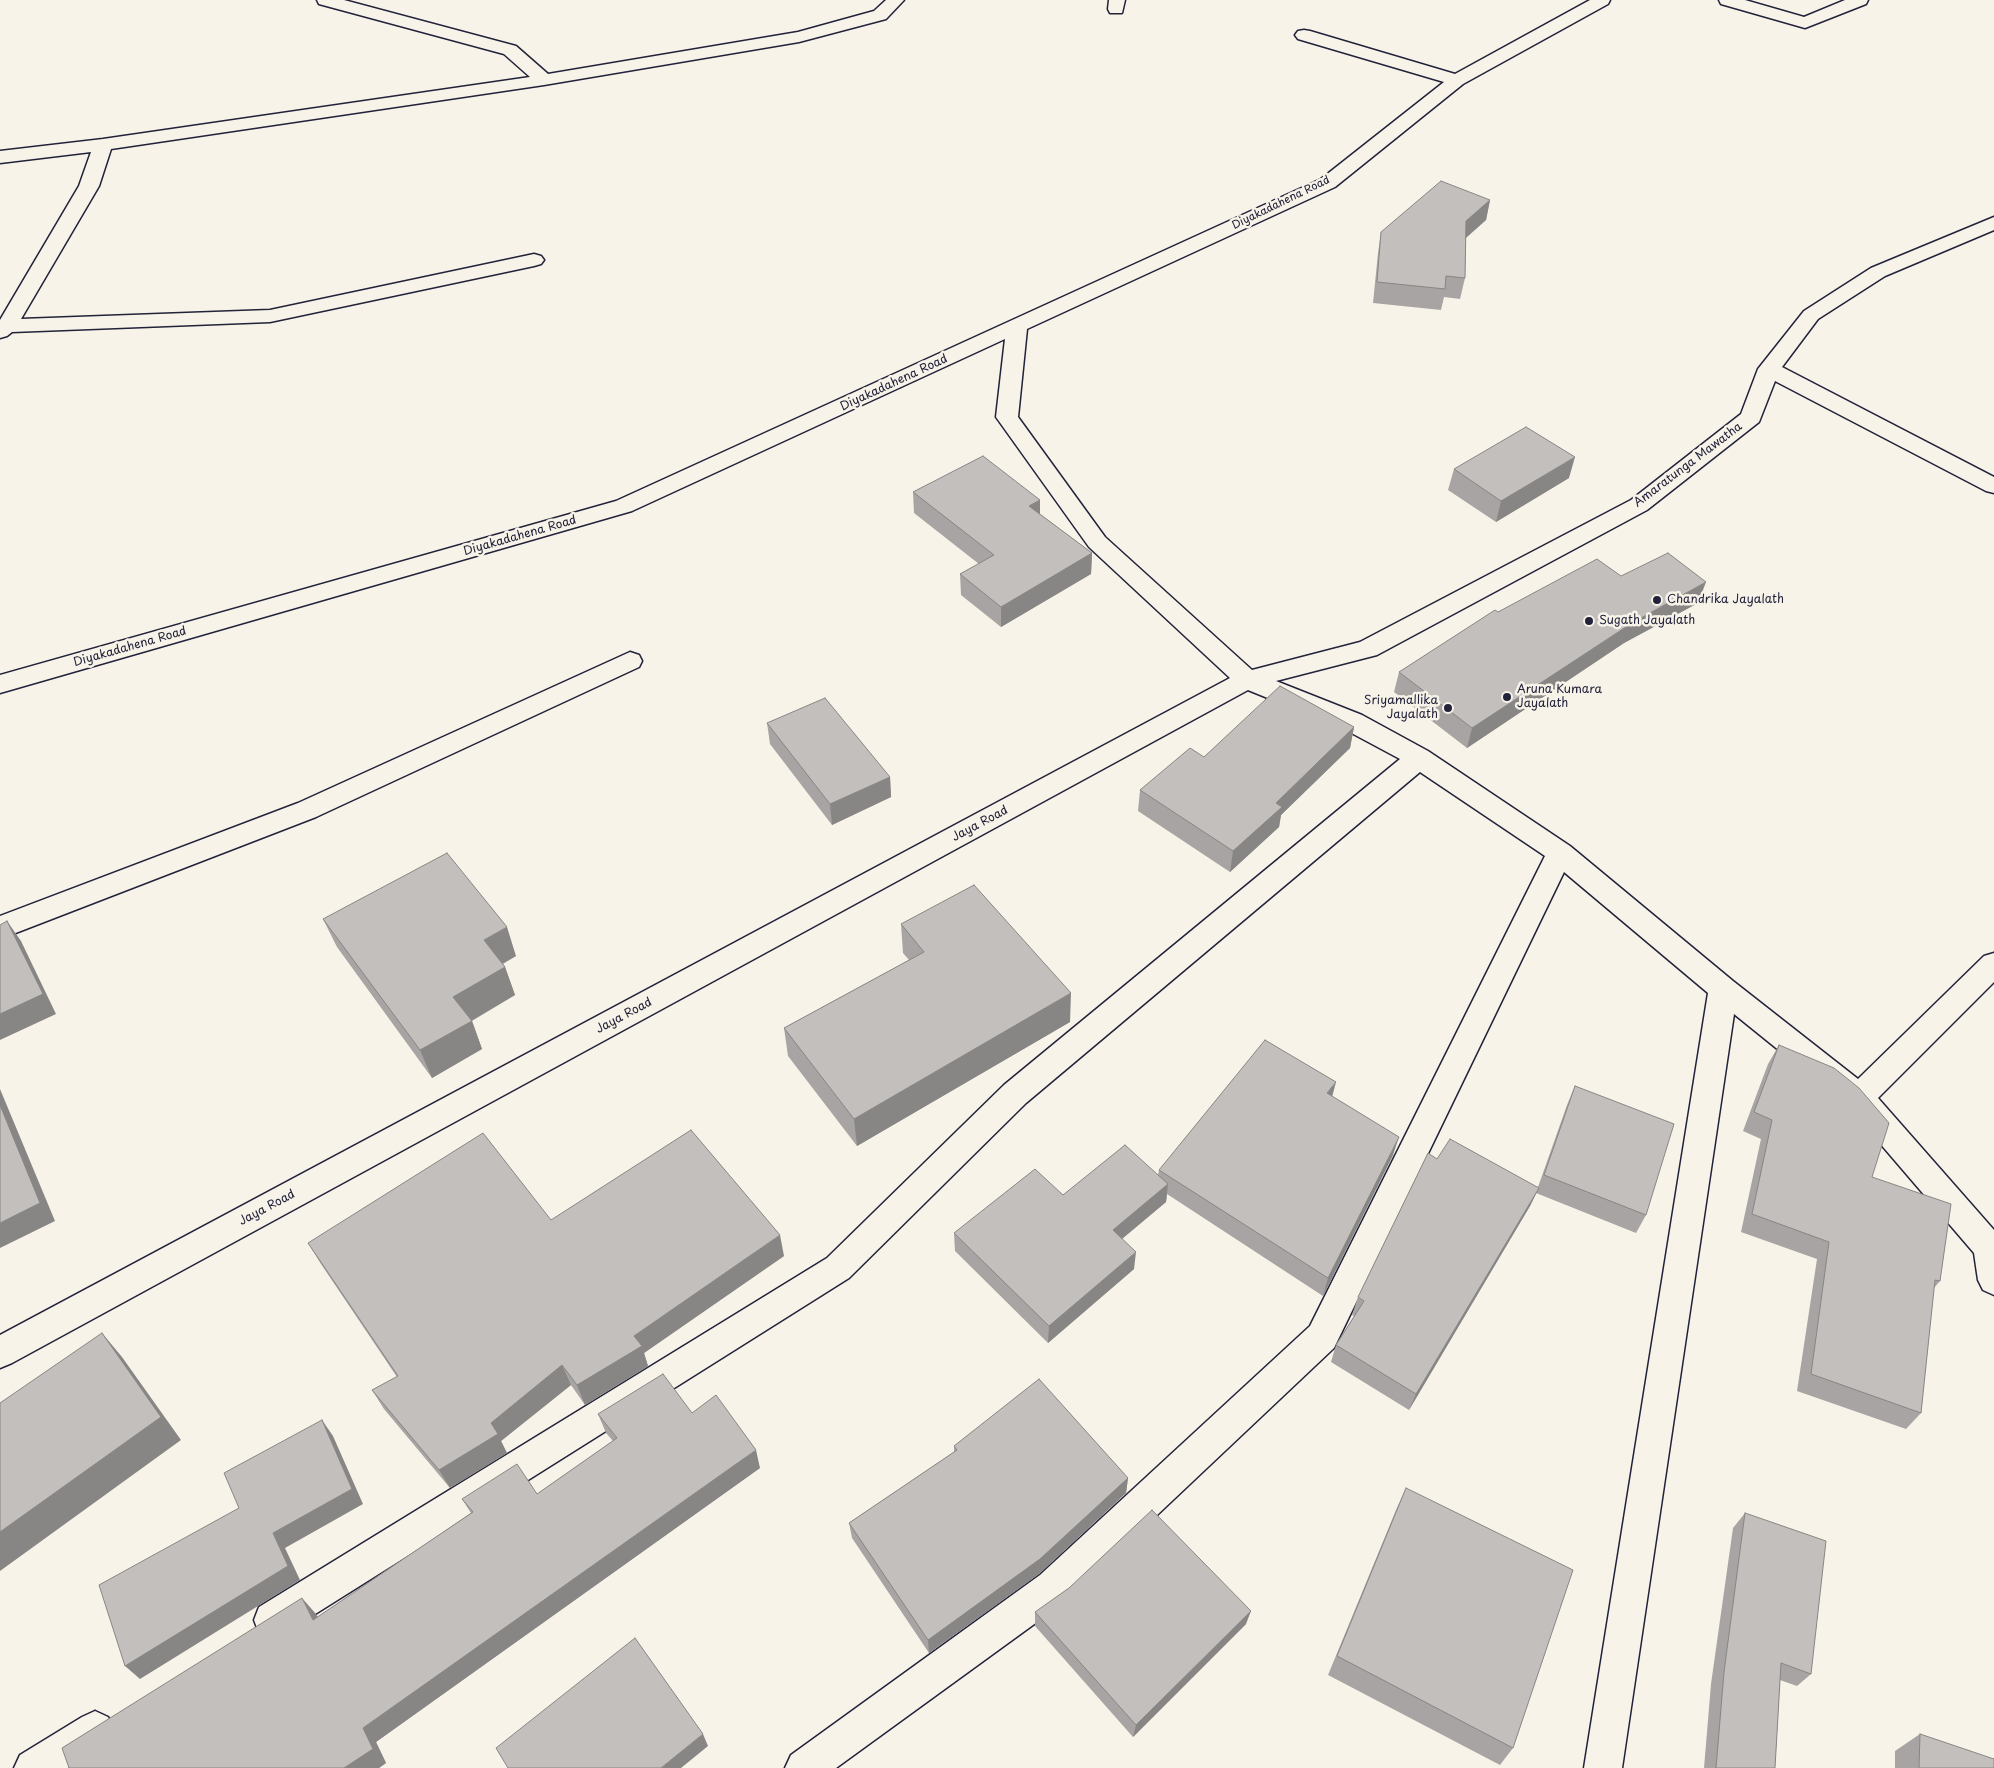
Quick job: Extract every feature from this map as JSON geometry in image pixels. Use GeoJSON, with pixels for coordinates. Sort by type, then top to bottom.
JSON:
{"type":"FeatureCollection","features":[{"type":"Feature","properties":{"kind":"street"},"geometry":{"type":"LineString","coordinates":[[325,0],[510,50],[544,80]]}},
{"type":"Feature","properties":{"kind":"street"},"geometry":{"type":"LineString","coordinates":[[0,156],[103,145],[544,80],[799,36],[880,15],[896,0]]}},
{"type":"Feature","properties":{"kind":"street","name":"Diyakadahena Road"},"geometry":{"type":"LineString","coordinates":[[0,684],[624,506],[1328,183],[1457,80],[1602,0]]}},
{"type":"Feature","properties":{"kind":"street"},"geometry":{"type":"LineString","coordinates":[[1727,0],[1805,23],[1860,0]]}},
{"type":"Feature","properties":{"kind":"street"},"geometry":{"type":"LineString","coordinates":[[1304,35],[1457,80]]}},
{"type":"Feature","properties":{"kind":"street"},"geometry":{"type":"LineString","coordinates":[[4,329],[89,186],[103,145]]}},
{"type":"Feature","properties":{"kind":"street","name":"Amaratunga Mawatha"},"geometry":{"type":"LineString","coordinates":[[1247,680],[1368,649],[1639,504],[1751,417],[1769,369],[1811,315],[1878,272],[1994,223]]}},
{"type":"Feature","properties":{"kind":"street"},"geometry":{"type":"LineString","coordinates":[[4,329],[270,316],[534,260]]}},
{"type":"Feature","properties":{"kind":"street"},"geometry":{"type":"LineString","coordinates":[[1017,327],[1007,417],[1097,542],[1247,680],[1353,722],[1420,758],[1560,853],[1723,989],[1859,1096],[1989,1247],[1994,1280]]}},
{"type":"Feature","properties":{"kind":"street"},"geometry":{"type":"LineString","coordinates":[[1769,369],[1994,486]]}},
{"type":"Feature","properties":{"kind":"street"},"geometry":{"type":"LineString","coordinates":[[0,928],[307,810],[630,661]]}},
{"type":"Feature","properties":{"kind":"street","name":"Jaya Road"},"geometry":{"type":"LineString","coordinates":[[0,1352],[1247,680]]}},
{"type":"Feature","properties":{"kind":"street"},"geometry":{"type":"LineString","coordinates":[[245,1636],[838,1268],[1015,1094],[1420,758]]}},
{"type":"Feature","properties":{"kind":"street"},"geometry":{"type":"LineString","coordinates":[[804,1768],[1053,1588],[1322,1337],[1560,853]]}},
{"type":"Feature","properties":{"kind":"street"},"geometry":{"type":"LineString","coordinates":[[1859,1096],[1994,964]]}},
{"type":"Feature","properties":{"kind":"street"},"geometry":{"type":"LineString","coordinates":[[1603,1768],[1723,989]]}},
{"type":"Feature","properties":{"kind":"street"},"geometry":{"type":"LineString","coordinates":[[33,1768],[118,1715]]}},
{"type":"Feature","properties":{"kind":"building"},"geometry":{"type":"Polygon","coordinates":[[[1441,181],[1490,200],[1466,221],[1465,278],[1446,276],[1445,289],[1377,282],[1381,232],[1441,181]]]}},
{"type":"Feature","properties":{"kind":"building"},"geometry":{"type":"Polygon","coordinates":[[[1526,427],[1575,457],[1501,501],[1454,469],[1526,427]]]}},
{"type":"Feature","properties":{"kind":"building"},"geometry":{"type":"Polygon","coordinates":[[[983,456],[1040,500],[1029,506],[1092,553],[1001,607],[960,574],[994,555],[913,492],[983,456]]]}},
{"type":"Feature","properties":{"kind":"building"},"geometry":{"type":"Polygon","coordinates":[[[1668,553],[1706,582],[1632,623],[1472,728],[1399,672],[1495,610],[1498,612],[1597,559],[1621,576],[1668,553]]]}},
{"type":"Feature","properties":{"kind":"building"},"geometry":{"type":"Polygon","coordinates":[[[1280,686],[1354,727],[1276,803],[1282,807],[1233,851],[1140,790],[1190,748],[1204,757],[1280,686]]]}},
{"type":"Feature","properties":{"kind":"building"},"geometry":{"type":"Polygon","coordinates":[[[825,698],[890,777],[830,804],[767,723],[825,698]]]}},
{"type":"Feature","properties":{"kind":"building"},"geometry":{"type":"Polygon","coordinates":[[[447,853],[507,927],[484,940],[505,967],[453,997],[472,1021],[420,1050],[323,919],[447,853]]]}},
{"type":"Feature","properties":{"kind":"building"},"geometry":{"type":"Polygon","coordinates":[[[974,885],[1071,993],[854,1119],[784,1028],[924,952],[901,924],[974,885]]]}},
{"type":"Feature","properties":{"kind":"building"},"geometry":{"type":"Polygon","coordinates":[[[7,921],[43,994],[0,1014],[0,925],[7,921]]]}},
{"type":"Feature","properties":{"kind":"building"},"geometry":{"type":"Polygon","coordinates":[[[1265,1040],[1336,1082],[1327,1093],[1399,1137],[1328,1278],[1159,1170],[1265,1040]]]}},
{"type":"Feature","properties":{"kind":"building"},"geometry":{"type":"Polygon","coordinates":[[[1779,1045],[1834,1068],[1859,1088],[1889,1123],[1872,1177],[1951,1204],[1940,1281],[1935,1280],[1921,1413],[1811,1374],[1829,1242],[1752,1214],[1772,1120],[1754,1112],[1779,1045]]]}},
{"type":"Feature","properties":{"kind":"building"},"geometry":{"type":"Polygon","coordinates":[[[1575,1086],[1674,1124],[1646,1215],[1544,1175],[1575,1086]]]}},
{"type":"Feature","properties":{"kind":"building"},"geometry":{"type":"Polygon","coordinates":[[[0,1105],[40,1203],[0,1223],[0,1105]]]}},
{"type":"Feature","properties":{"kind":"building"},"geometry":{"type":"Polygon","coordinates":[[[691,1130],[780,1235],[634,1336],[642,1346],[577,1385],[562,1365],[491,1423],[498,1434],[439,1470],[372,1390],[398,1376],[308,1243],[483,1133],[551,1220],[691,1130]]]}},
{"type":"Feature","properties":{"kind":"building"},"geometry":{"type":"Polygon","coordinates":[[[1450,1139],[1539,1188],[1416,1394],[1336,1345],[1364,1301],[1358,1297],[1428,1153],[1437,1159],[1450,1139]]]}},
{"type":"Feature","properties":{"kind":"building"},"geometry":{"type":"Polygon","coordinates":[[[1125,1145],[1168,1184],[1113,1230],[1136,1252],[1049,1326],[954,1233],[1035,1169],[1063,1195],[1125,1145]]]}},
{"type":"Feature","properties":{"kind":"building"},"geometry":{"type":"Polygon","coordinates":[[[102,1333],[161,1417],[0,1532],[0,1403],[102,1333]]]}},
{"type":"Feature","properties":{"kind":"building"},"geometry":{"type":"Polygon","coordinates":[[[663,1374],[692,1413],[716,1395],[756,1450],[363,1728],[373,1749],[344,1768],[69,1768],[62,1748],[302,1598],[313,1620],[473,1512],[462,1499],[517,1464],[537,1494],[617,1438],[598,1414],[663,1374]]]}},
{"type":"Feature","properties":{"kind":"building"},"geometry":{"type":"Polygon","coordinates":[[[1039,1379],[1128,1478],[1040,1559],[928,1640],[849,1523],[957,1450],[954,1446],[1039,1379]]]}},
{"type":"Feature","properties":{"kind":"building"},"geometry":{"type":"Polygon","coordinates":[[[322,1420],[352,1489],[273,1533],[288,1566],[125,1666],[99,1585],[239,1508],[224,1473],[322,1420]]]}},
{"type":"Feature","properties":{"kind":"building"},"geometry":{"type":"Polygon","coordinates":[[[1406,1488],[1573,1570],[1513,1748],[1337,1656],[1406,1488]]]}},
{"type":"Feature","properties":{"kind":"building"},"geometry":{"type":"Polygon","coordinates":[[[1152,1510],[1251,1611],[1136,1725],[1035,1612],[1069,1588],[1152,1510]]]}},
{"type":"Feature","properties":{"kind":"building"},"geometry":{"type":"Polygon","coordinates":[[[1745,1513],[1826,1541],[1811,1674],[1781,1663],[1775,1768],[1716,1768],[1724,1672],[1745,1513]]]}},
{"type":"Feature","properties":{"kind":"building"},"geometry":{"type":"Polygon","coordinates":[[[635,1638],[703,1734],[661,1768],[508,1768],[496,1748],[635,1638]]]}},
{"type":"Feature","properties":{"kind":"building"},"geometry":{"type":"Polygon","coordinates":[[[1920,1734],[1994,1759],[1994,1768],[1919,1768],[1920,1734]]]}},
{"type":"Feature","properties":{"kind":"place","name":"Chandrika Jayalath"},"geometry":{"type":"Point","coordinates":[1657,600]}},
{"type":"Feature","properties":{"kind":"place","name":"Sugath Jayalath"},"geometry":{"type":"Point","coordinates":[1589,621]}},
{"type":"Feature","properties":{"kind":"place","name":"Aruna Kumara Jayalath"},"geometry":{"type":"Point","coordinates":[1507,697]}},
{"type":"Feature","properties":{"kind":"place","name":"Sriyamallika Jayalath"},"geometry":{"type":"Point","coordinates":[1448,708]}}]}
